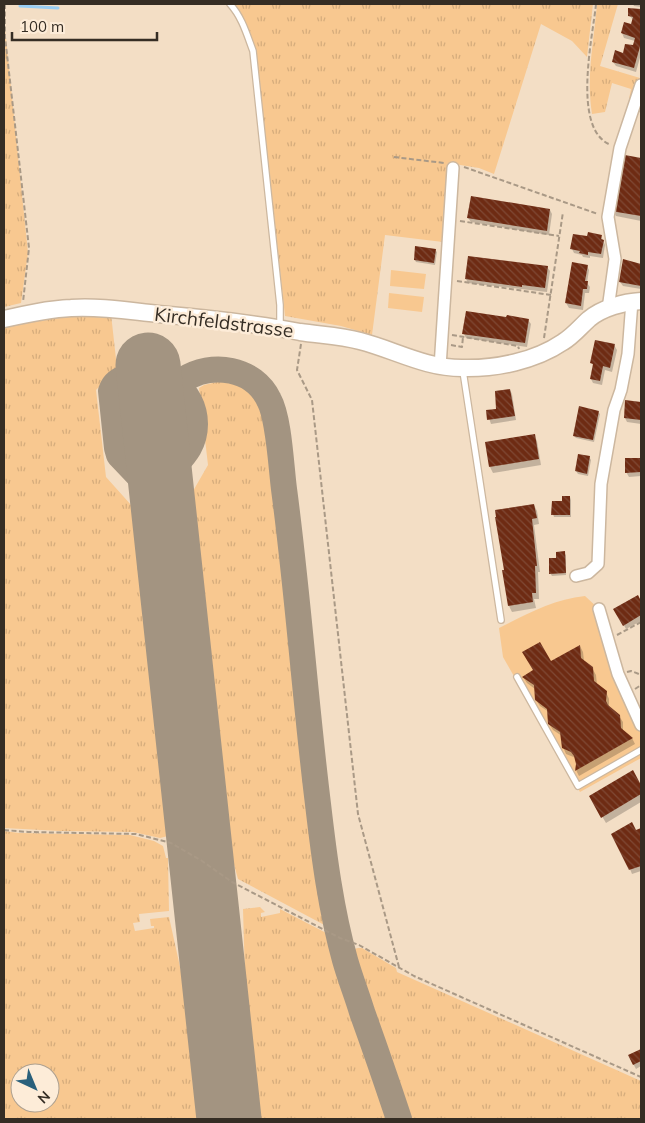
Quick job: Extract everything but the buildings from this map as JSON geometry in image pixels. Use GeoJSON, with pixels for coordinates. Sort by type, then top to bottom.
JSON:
{"type":"FeatureCollection","features":[{"type":"Feature","properties":{"kind":"street"},"geometry":{"type":"LineString","coordinates":[[608,309],[615,259],[608,217],[620,148],[641,85]]}},
{"type":"Feature","properties":{"kind":"street"},"geometry":{"type":"LineString","coordinates":[[440,367],[455,166]]}},
{"type":"Feature","properties":{"kind":"street","name":"Kirchfeldstrasse"},"geometry":{"type":"LineString","coordinates":[[4,319],[63,308],[96,308],[280,327],[360,341],[426,364],[463,368],[524,360],[546,352],[565,341],[590,318],[608,309],[637,301]]}},
{"type":"Feature","properties":{"kind":"street"},"geometry":{"type":"LineString","coordinates":[[576,576],[588,573],[598,564],[601,484],[614,410],[621,390],[637,301]]}},
{"type":"Feature","properties":{"kind":"street"},"geometry":{"type":"LineString","coordinates":[[599,609],[618,674],[641,725]]}},
{"type":"Feature","properties":{"kind":"lane"},"geometry":{"type":"LineString","coordinates":[[230,4],[235,9],[253,51],[280,305],[280,327]]}},
{"type":"Feature","properties":{"kind":"lane"},"geometry":{"type":"LineString","coordinates":[[463,368],[501,620]]}},
{"type":"Feature","properties":{"kind":"lane"},"geometry":{"type":"LineString","coordinates":[[517,677],[578,786],[641,750]]}},
{"type":"Feature","properties":{"kind":"path"},"geometry":{"type":"LineString","coordinates":[[5,4],[5,37],[29,248],[22,315]]}},
{"type":"Feature","properties":{"kind":"path"},"geometry":{"type":"LineString","coordinates":[[596,4],[586,92],[594,129],[606,143],[620,148]]}},
{"type":"Feature","properties":{"kind":"path"},"geometry":{"type":"LineString","coordinates":[[394,157],[455,166],[608,217]]}},
{"type":"Feature","properties":{"kind":"path"},"geometry":{"type":"LineString","coordinates":[[546,352],[543,343],[563,212]]}},
{"type":"Feature","properties":{"kind":"path"},"geometry":{"type":"LineString","coordinates":[[454,220],[559,236]]}},
{"type":"Feature","properties":{"kind":"path"},"geometry":{"type":"LineString","coordinates":[[451,280],[551,295]]}},
{"type":"Feature","properties":{"kind":"path"},"geometry":{"type":"LineString","coordinates":[[301,332],[297,370],[312,400],[358,814],[400,969]]}},
{"type":"Feature","properties":{"kind":"path"},"geometry":{"type":"LineString","coordinates":[[448,335],[518,346],[524,360]]}},
{"type":"Feature","properties":{"kind":"path"},"geometry":{"type":"LineString","coordinates":[[448,344],[462,346],[463,337]]}},
{"type":"Feature","properties":{"kind":"path"},"geometry":{"type":"LineString","coordinates":[[612,638],[641,622]]}},
{"type":"Feature","properties":{"kind":"path"},"geometry":{"type":"LineString","coordinates":[[623,674],[631,671],[639,674],[641,672]]}},
{"type":"Feature","properties":{"kind":"path"},"geometry":{"type":"LineString","coordinates":[[4,830],[136,834],[171,844],[202,861],[232,882],[340,938],[359,945],[400,969],[641,1077]]}},
{"type":"Feature","properties":{"kind":"green space"},"geometry":{"type":"Polygon","coordinates":[[[234,4],[593,4],[587,57],[572,41],[541,24],[494,174],[479,168],[448,163],[443,242],[385,235],[372,335],[341,326],[285,316],[258,73],[253,46],[247,28],[234,4]]]}},
{"type":"Feature","properties":{"kind":"green space"},"geometry":{"type":"Polygon","coordinates":[[[597,4],[618,4],[600,66],[640,78],[633,100],[629,99],[631,89],[612,83],[605,112],[592,114],[590,72],[597,4]]]}},
{"type":"Feature","properties":{"kind":"green space"},"geometry":{"type":"Polygon","coordinates":[[[4,19],[28,253],[21,303],[4,307],[4,19]]]}},
{"type":"Feature","properties":{"kind":"green space"},"geometry":{"type":"Polygon","coordinates":[[[391,270],[426,274],[424,289],[390,286],[391,270]]]}},
{"type":"Feature","properties":{"kind":"green space"},"geometry":{"type":"Polygon","coordinates":[[[389,293],[424,297],[422,312],[388,308],[389,293]]]}},
{"type":"Feature","properties":{"kind":"green space"},"geometry":{"type":"Polygon","coordinates":[[[52,314],[111,314],[117,368],[96,390],[106,477],[132,506],[168,836],[160,838],[133,832],[4,828],[4,324],[52,314]]]}},
{"type":"Feature","properties":{"kind":"green space"},"geometry":{"type":"Polygon","coordinates":[[[225,380],[239,383],[250,389],[260,398],[267,411],[318,869],[330,928],[238,879],[228,843],[189,498],[208,465],[199,388],[225,380]]]}},
{"type":"Feature","properties":{"kind":"green space"},"geometry":{"type":"Polygon","coordinates":[[[585,596],[599,609],[641,725],[641,758],[580,792],[503,657],[499,628],[562,600],[585,596]]]}},
{"type":"Feature","properties":{"kind":"green space"},"geometry":{"type":"Polygon","coordinates":[[[4,831],[19,833],[130,835],[154,841],[163,846],[166,858],[168,858],[169,911],[139,914],[140,922],[133,923],[135,931],[154,928],[154,926],[151,926],[150,919],[169,917],[186,994],[201,1119],[4,1119],[4,831]]]}},
{"type":"Feature","properties":{"kind":"green space"},"geometry":{"type":"Polygon","coordinates":[[[260,907],[265,912],[261,913],[261,917],[280,913],[280,909],[332,936],[339,965],[391,1119],[258,1119],[244,989],[243,909],[260,907]]]}},
{"type":"Feature","properties":{"kind":"green space"},"geometry":{"type":"Polygon","coordinates":[[[362,948],[396,968],[397,972],[641,1081],[641,1119],[406,1119],[350,950],[362,948]]]}},
{"type":"Feature","properties":{"kind":"waterway"},"geometry":{"type":"LineString","coordinates":[[20,6],[58,8]]}},
{"type":"Feature","properties":{"kind":"taxiway"},"geometry":{"type":"LineString","coordinates":[[155,439],[160,414],[170,392],[183,380],[194,374],[219,370],[243,375],[262,389],[272,408],[279,443],[313,765],[332,902],[347,967],[399,1119]]}},
{"type":"Feature","properties":{"kind":"taxiway"},"geometry":{"type":"LineString","coordinates":[[161,490],[167,474],[190,446],[194,436],[194,412],[190,401],[175,384],[154,375],[143,374],[128,377],[116,383],[111,391],[117,448],[119,455],[158,496],[163,507]]}},
{"type":"Feature","properties":{"kind":"runway"},"geometry":{"type":"LineString","coordinates":[[148,365],[229,1119]]}}]}
